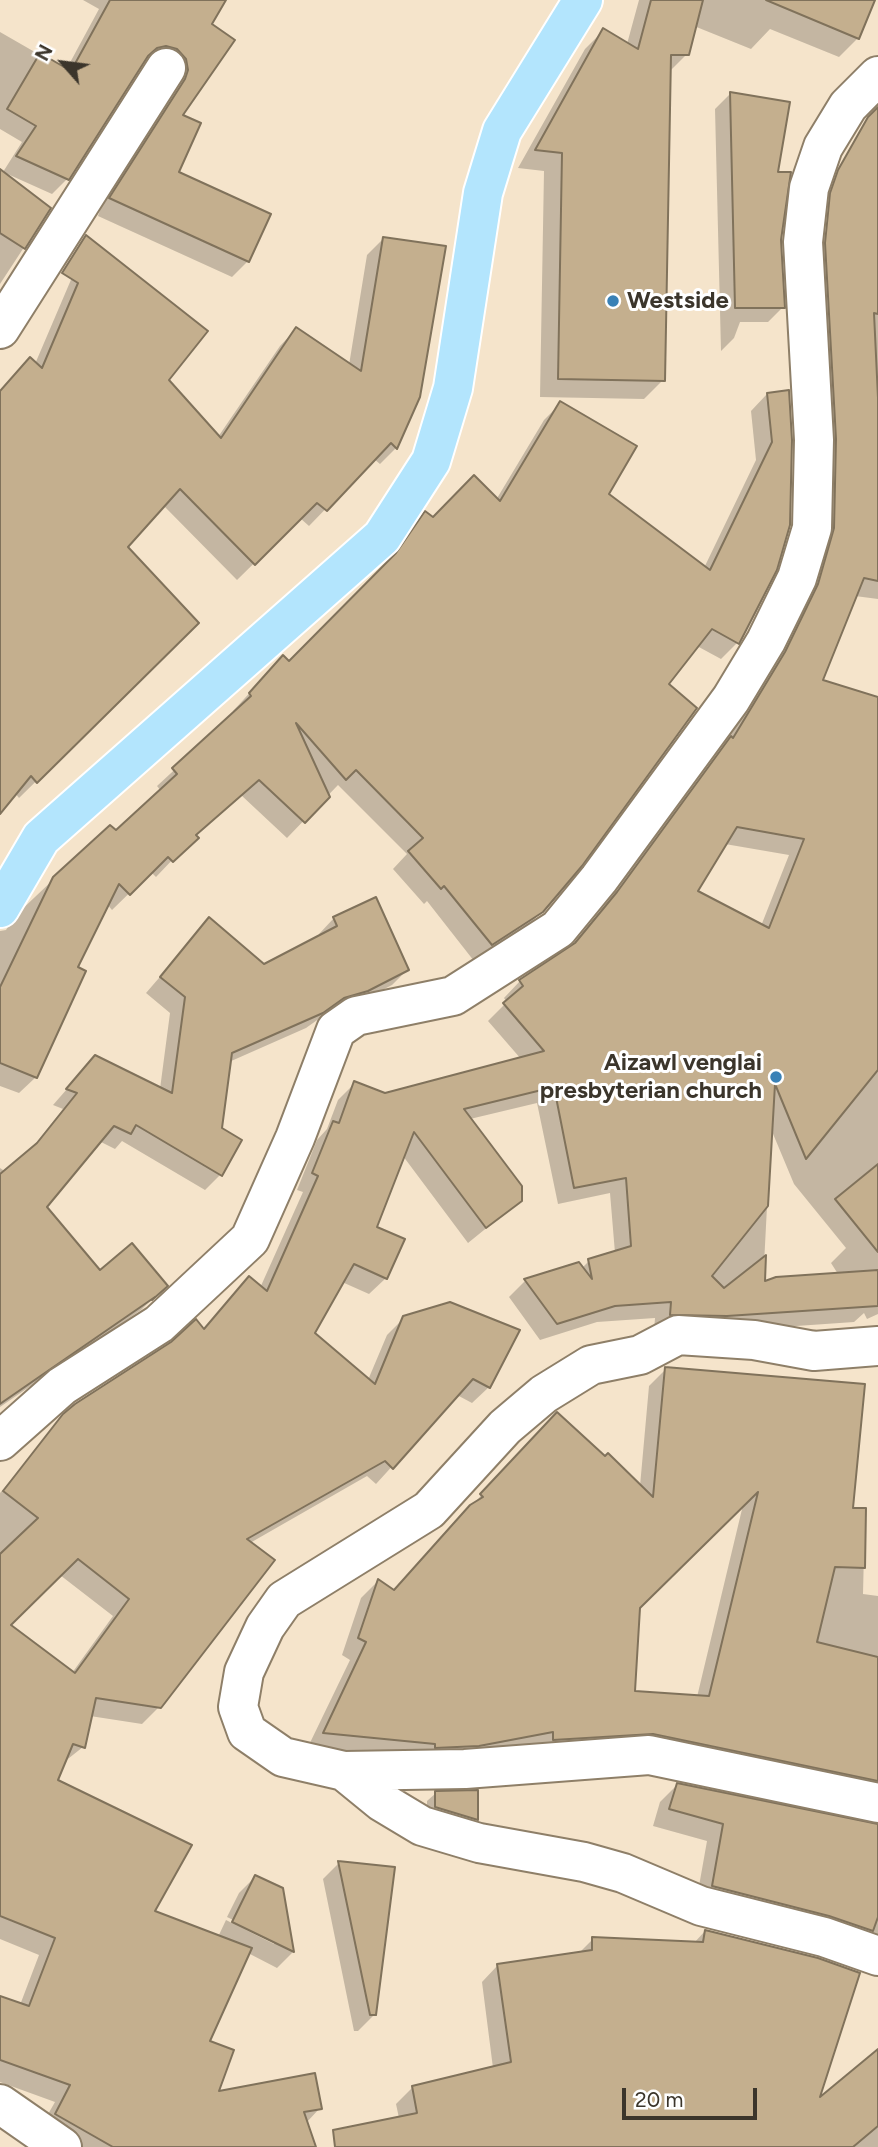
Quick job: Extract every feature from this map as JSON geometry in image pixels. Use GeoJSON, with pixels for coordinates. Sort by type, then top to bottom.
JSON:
{"type":"FeatureCollection","features":[{"type":"Feature","properties":{"kind":"main road"},"geometry":{"type":"LineString","coordinates":[[0,908],[41,838],[382,537],[431,461],[453,388],[483,193],[502,131],[583,0]]}},
{"type":"Feature","properties":{"kind":"street"},"geometry":{"type":"LineString","coordinates":[[0,329],[166,68]]}},
{"type":"Feature","properties":{"kind":"street"},"geometry":{"type":"LineString","coordinates":[[0,1441],[62,1386],[159,1324],[250,1239],[295,1138],[336,1030],[356,1016],[453,996],[558,929],[599,879],[731,699],[766,641],[797,578],[812,528],[812,379],[804,304],[803,242],[809,188],[823,147],[848,106],[878,76]]}},
{"type":"Feature","properties":{"kind":"street"},"geometry":{"type":"LineString","coordinates":[[878,1346],[814,1351],[754,1340],[678,1335],[640,1355],[591,1365],[544,1394],[505,1427],[429,1510],[284,1600],[265,1627],[244,1672],[238,1707],[247,1732],[283,1756],[344,1771],[465,1769],[649,1755],[878,1803]]}},
{"type":"Feature","properties":{"kind":"street"},"geometry":{"type":"LineString","coordinates":[[344,1771],[383,1802],[422,1826],[478,1843],[584,1862],[623,1873],[701,1906],[784,1926],[878,1956]]}},
{"type":"Feature","properties":{"kind":"street"},"geometry":{"type":"LineString","coordinates":[[0,2104],[62,2147]]}},
{"type":"Feature","properties":{"kind":"building"},"geometry":{"type":"Polygon","coordinates":[[[110,0],[226,0],[212,24],[235,40],[183,115],[201,123],[179,172],[271,214],[249,262],[109,198],[185,79],[188,70],[186,59],[177,49],[166,46],[157,48],[148,56],[69,180],[16,156],[36,126],[7,109],[40,53],[71,71],[110,0]]]}},
{"type":"Feature","properties":{"kind":"building"},"geometry":{"type":"Polygon","coordinates":[[[651,0],[703,0],[689,55],[671,55],[665,381],[558,379],[562,153],[535,150],[603,28],[638,49],[651,0]]]}},
{"type":"Feature","properties":{"kind":"building"},"geometry":{"type":"Polygon","coordinates":[[[766,0],[875,0],[859,39],[766,0]]]}},
{"type":"Feature","properties":{"kind":"building"},"geometry":{"type":"Polygon","coordinates":[[[730,92],[790,102],[778,172],[791,172],[781,240],[785,308],[735,308],[730,92]]]}},
{"type":"Feature","properties":{"kind":"building"},"geometry":{"type":"Polygon","coordinates":[[[878,107],[878,314],[874,313],[878,398],[878,581],[864,578],[823,680],[878,697],[878,1070],[806,1159],[775,1084],[768,1206],[712,1276],[724,1288],[766,1255],[765,1281],[776,1277],[878,1270],[878,1306],[727,1316],[670,1315],[671,1302],[615,1306],[557,1324],[524,1279],[579,1262],[592,1279],[588,1259],[631,1246],[626,1178],[574,1188],[554,1087],[464,1109],[522,1186],[522,1201],[486,1228],[414,1132],[377,1227],[405,1239],[387,1279],[354,1264],[315,1333],[375,1384],[403,1316],[450,1302],[520,1330],[490,1388],[473,1379],[393,1469],[385,1461],[247,1539],[275,1560],[161,1708],[96,1698],[85,1748],[73,1744],[58,1780],[192,1845],[155,1911],[252,1948],[210,2041],[234,2050],[219,2091],[315,2073],[322,2109],[304,2112],[316,2147],[113,2147],[55,2114],[70,2085],[0,2060],[0,1996],[29,2006],[55,1938],[0,1916],[0,1554],[38,1518],[3,1491],[63,1414],[75,1404],[171,1342],[196,1319],[204,1329],[249,1276],[267,1291],[318,1176],[312,1173],[333,1121],[339,1123],[354,1081],[385,1093],[544,1051],[503,1003],[523,986],[519,980],[575,943],[617,892],[731,736],[733,738],[785,652],[818,584],[834,528],[836,439],[825,243],[830,193],[838,170],[868,117],[878,107]],[[737,827],[698,891],[769,928],[804,839],[737,827]],[[78,1559],[11,1625],[75,1673],[129,1599],[78,1559]]]}},
{"type":"Feature","properties":{"kind":"building"},"geometry":{"type":"Polygon","coordinates":[[[0,169],[51,208],[25,249],[0,233],[0,169]]]}},
{"type":"Feature","properties":{"kind":"building"},"geometry":{"type":"Polygon","coordinates":[[[86,235],[208,331],[169,380],[221,438],[296,327],[361,371],[383,237],[446,246],[420,397],[397,449],[391,443],[327,511],[317,503],[255,565],[180,489],[128,547],[199,623],[37,783],[31,776],[0,814],[0,391],[30,357],[42,368],[78,283],[62,273],[86,235]]]}},
{"type":"Feature","properties":{"kind":"building"},"geometry":{"type":"Polygon","coordinates":[[[789,390],[792,440],[790,525],[777,570],[739,644],[712,629],[669,684],[697,708],[582,866],[543,912],[492,945],[444,886],[441,889],[408,851],[423,838],[356,770],[346,780],[296,723],[330,797],[305,823],[259,780],[196,835],[199,838],[173,862],[168,857],[130,895],[119,884],[78,967],[86,971],[37,1078],[0,1063],[0,987],[53,877],[110,825],[116,830],[177,774],[172,768],[251,696],[249,693],[283,655],[289,661],[396,553],[425,511],[433,517],[474,475],[500,501],[560,401],[637,446],[609,494],[710,570],[772,442],[767,393],[789,390]]]}},
{"type":"Feature","properties":{"kind":"building"},"geometry":{"type":"Polygon","coordinates":[[[376,897],[409,970],[368,991],[344,998],[323,1013],[232,1053],[222,1128],[242,1140],[222,1176],[136,1125],[131,1134],[114,1126],[47,1207],[100,1270],[132,1243],[168,1286],[152,1300],[155,1297],[0,1404],[0,1174],[37,1143],[77,1093],[66,1089],[95,1055],[172,1093],[185,997],[160,977],[209,917],[264,964],[337,926],[333,917],[376,897]]]}},
{"type":"Feature","properties":{"kind":"building"},"geometry":{"type":"Polygon","coordinates":[[[878,1164],[878,1252],[835,1199],[878,1164]]]}},
{"type":"Feature","properties":{"kind":"building"},"geometry":{"type":"Polygon","coordinates":[[[665,1367],[865,1384],[853,1508],[866,1508],[865,1568],[835,1567],[817,1642],[878,1657],[878,1781],[653,1734],[553,1740],[553,1732],[479,1746],[435,1748],[435,1744],[323,1733],[366,1642],[358,1638],[378,1579],[394,1590],[470,1505],[483,1497],[480,1494],[557,1412],[605,1456],[608,1453],[653,1497],[665,1367]],[[758,1492],[640,1608],[635,1691],[709,1696],[758,1492]]]}},
{"type":"Feature","properties":{"kind":"building"},"geometry":{"type":"Polygon","coordinates":[[[677,1783],[878,1824],[878,1917],[873,1931],[829,1916],[712,1886],[723,1824],[669,1809],[677,1783]]]}},
{"type":"Feature","properties":{"kind":"building"},"geometry":{"type":"Polygon","coordinates":[[[478,1790],[478,1820],[435,1807],[435,1791],[478,1790]]]}},
{"type":"Feature","properties":{"kind":"building"},"geometry":{"type":"Polygon","coordinates":[[[338,1861],[395,1867],[376,2015],[370,2015],[338,1861]]]}},
{"type":"Feature","properties":{"kind":"building"},"geometry":{"type":"Polygon","coordinates":[[[255,1875],[283,1888],[294,1952],[232,1922],[255,1875]]]}},
{"type":"Feature","properties":{"kind":"building"},"geometry":{"type":"Polygon","coordinates":[[[705,1930],[818,1958],[860,1973],[820,2097],[878,2049],[878,2126],[853,2147],[335,2147],[333,2130],[417,2113],[412,2086],[511,2062],[497,1964],[592,1950],[592,1937],[703,1942],[705,1930]]]}},
{"type":"Feature","properties":{"kind":"place","name":"Westside"},"geometry":{"type":"Point","coordinates":[613,301]}},
{"type":"Feature","properties":{"kind":"place","name":"Aizawl venglai presbyterian church"},"geometry":{"type":"Point","coordinates":[776,1077]}}]}
